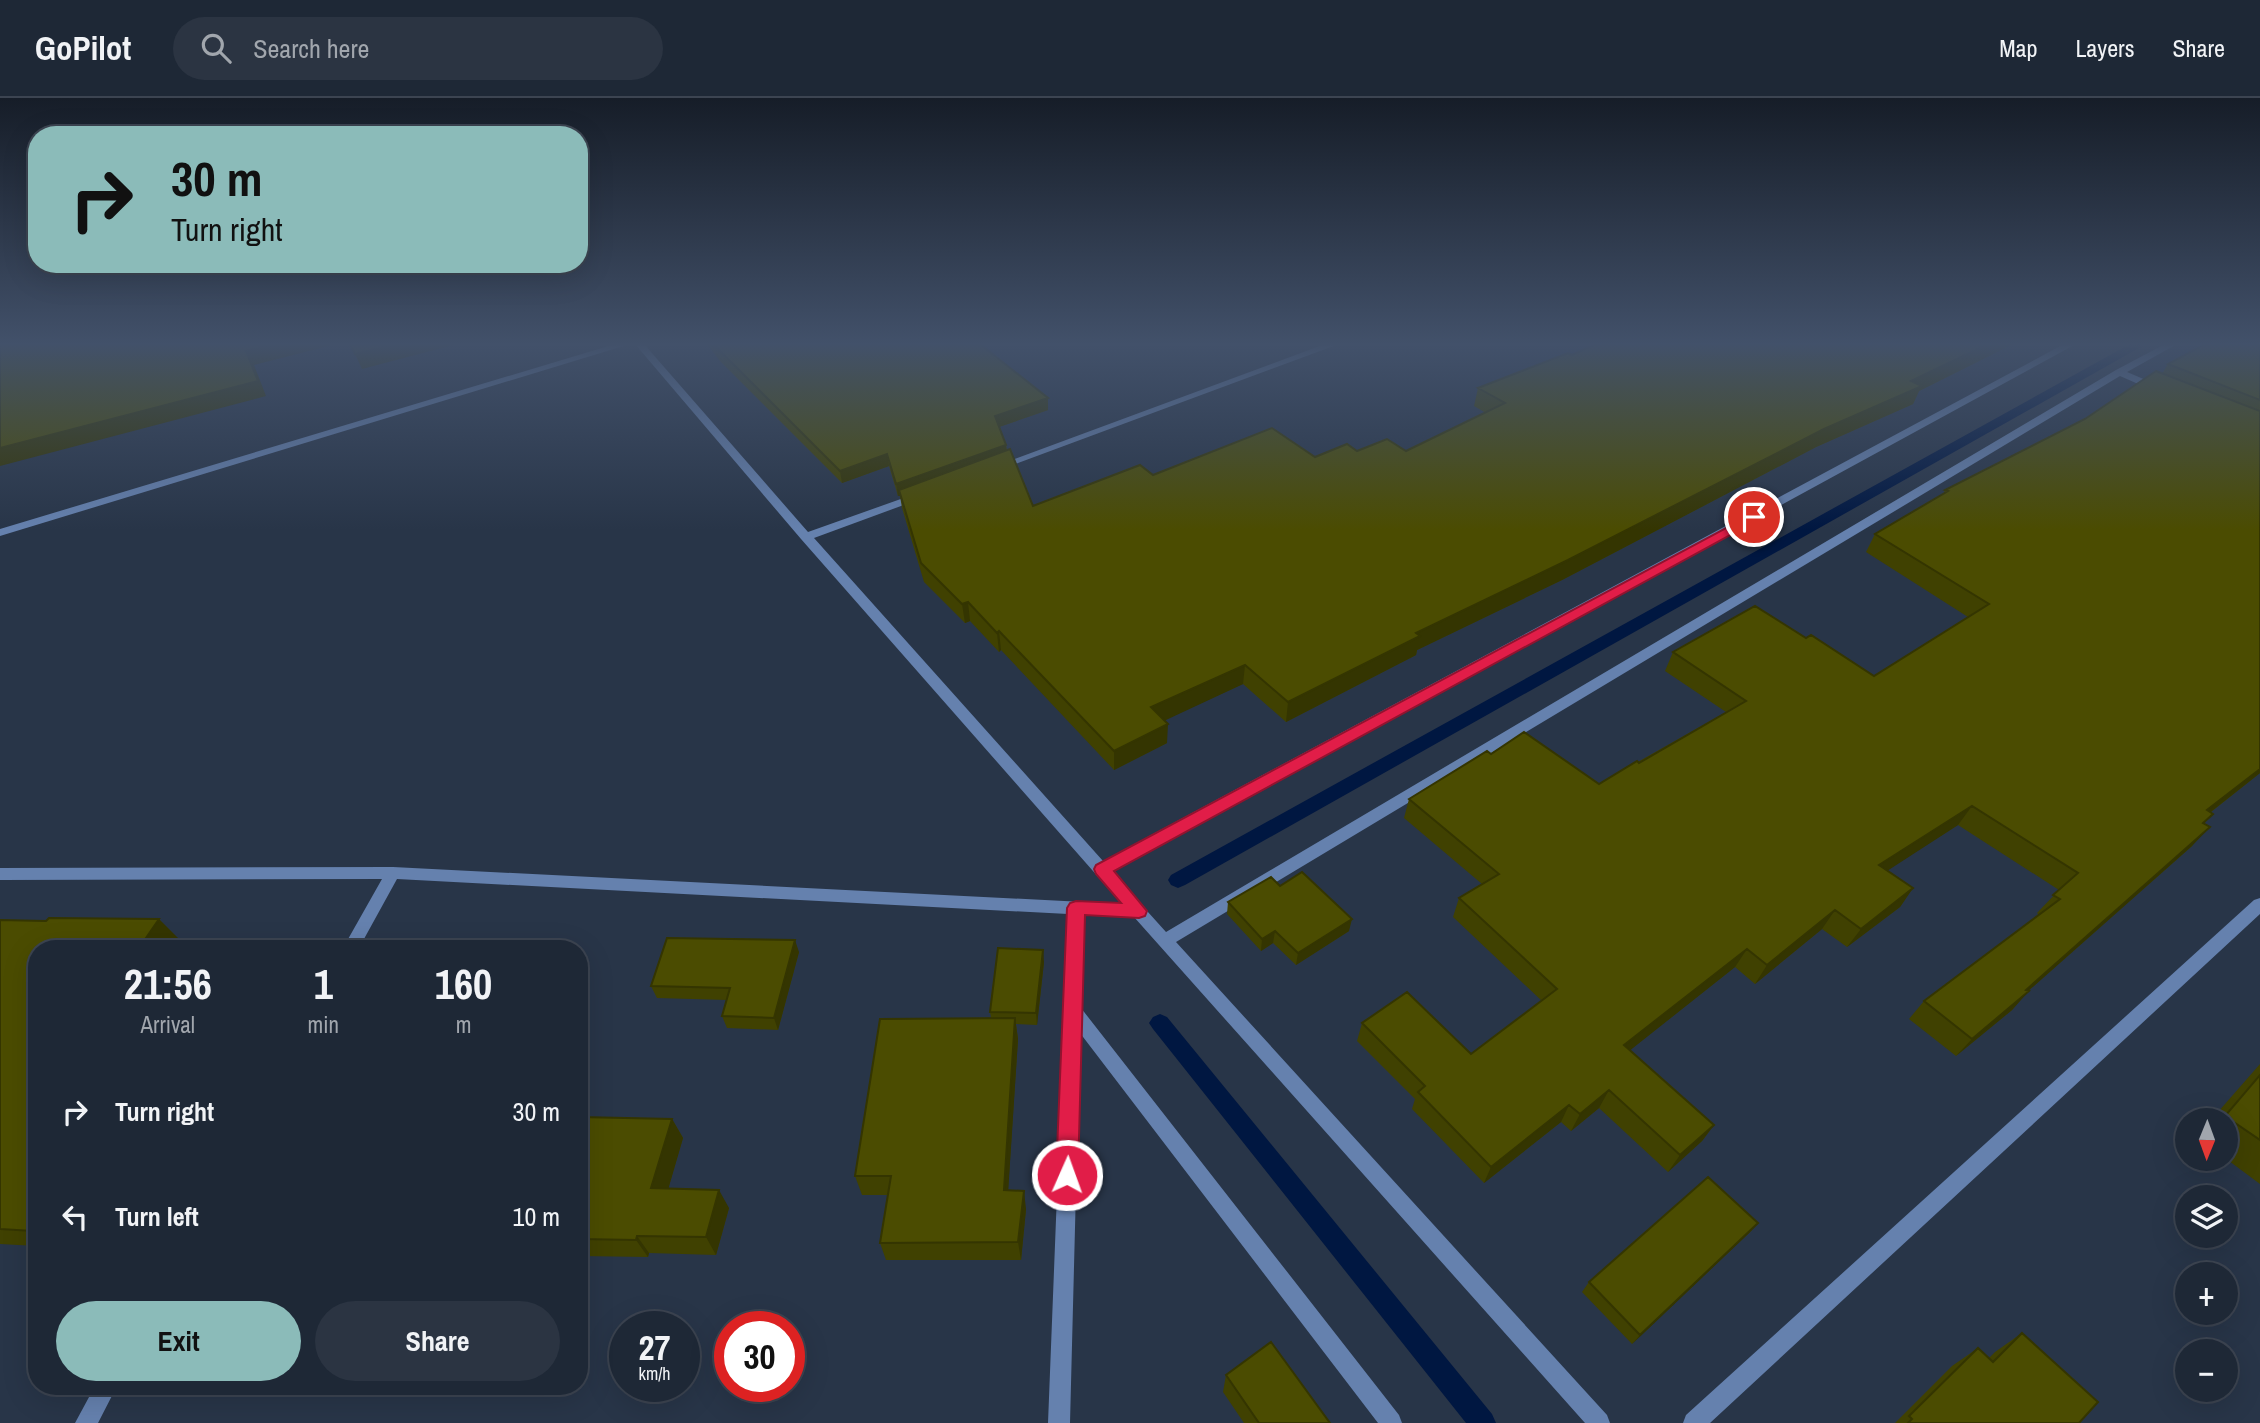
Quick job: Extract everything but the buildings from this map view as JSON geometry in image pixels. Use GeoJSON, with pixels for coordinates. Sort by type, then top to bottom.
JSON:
{"type":"FeatureCollection","features":[{"type":"Feature","properties":{"kind":"street"},"geometry":{"type":"LineString","coordinates":[[0,533],[421,406]]}},
{"type":"Feature","properties":{"kind":"street"},"geometry":{"type":"LineString","coordinates":[[692,406],[805,537],[1164,941],[1599,1423]]}},
{"type":"Feature","properties":{"kind":"street"},"geometry":{"type":"LineString","coordinates":[[986,471],[1165,406]]}},
{"type":"Feature","properties":{"kind":"street"},"geometry":{"type":"LineString","coordinates":[[1102,869],[1954,406]]}},
{"type":"Feature","properties":{"kind":"street"},"geometry":{"type":"LineString","coordinates":[[1164,941],[2062,406]]}},
{"type":"Feature","properties":{"kind":"street"},"geometry":{"type":"LineString","coordinates":[[805,537],[922,495]]}},
{"type":"Feature","properties":{"kind":"street"},"geometry":{"type":"LineString","coordinates":[[0,874],[393,873],[1139,911]]}},
{"type":"Feature","properties":{"kind":"street"},"geometry":{"type":"LineString","coordinates":[[355,940],[393,873]]}},
{"type":"Feature","properties":{"kind":"street"},"geometry":{"type":"LineString","coordinates":[[1694,1423],[2260,904]]}},
{"type":"Feature","properties":{"kind":"street"},"geometry":{"type":"LineString","coordinates":[[1059,1423],[1076,908]]}},
{"type":"Feature","properties":{"kind":"street"},"geometry":{"type":"LineString","coordinates":[[1072,1009],[1391,1423]]}},
{"type":"Feature","properties":{"kind":"street"},"geometry":{"type":"LineString","coordinates":[[86,1423],[102,1395]]}},
{"type":"Feature","properties":{"kind":"waterway"},"geometry":{"type":"LineString","coordinates":[[1178,880],[2029,406]]}},
{"type":"Feature","properties":{"kind":"waterway"},"geometry":{"type":"LineString","coordinates":[[1160,1023],[1483,1423]]}},
{"type":"Feature","properties":{"kind":"route"},"geometry":{"type":"LineString","coordinates":[[1067,1175],[1076,908],[1139,911],[1102,869],[1754,517]]}}]}
